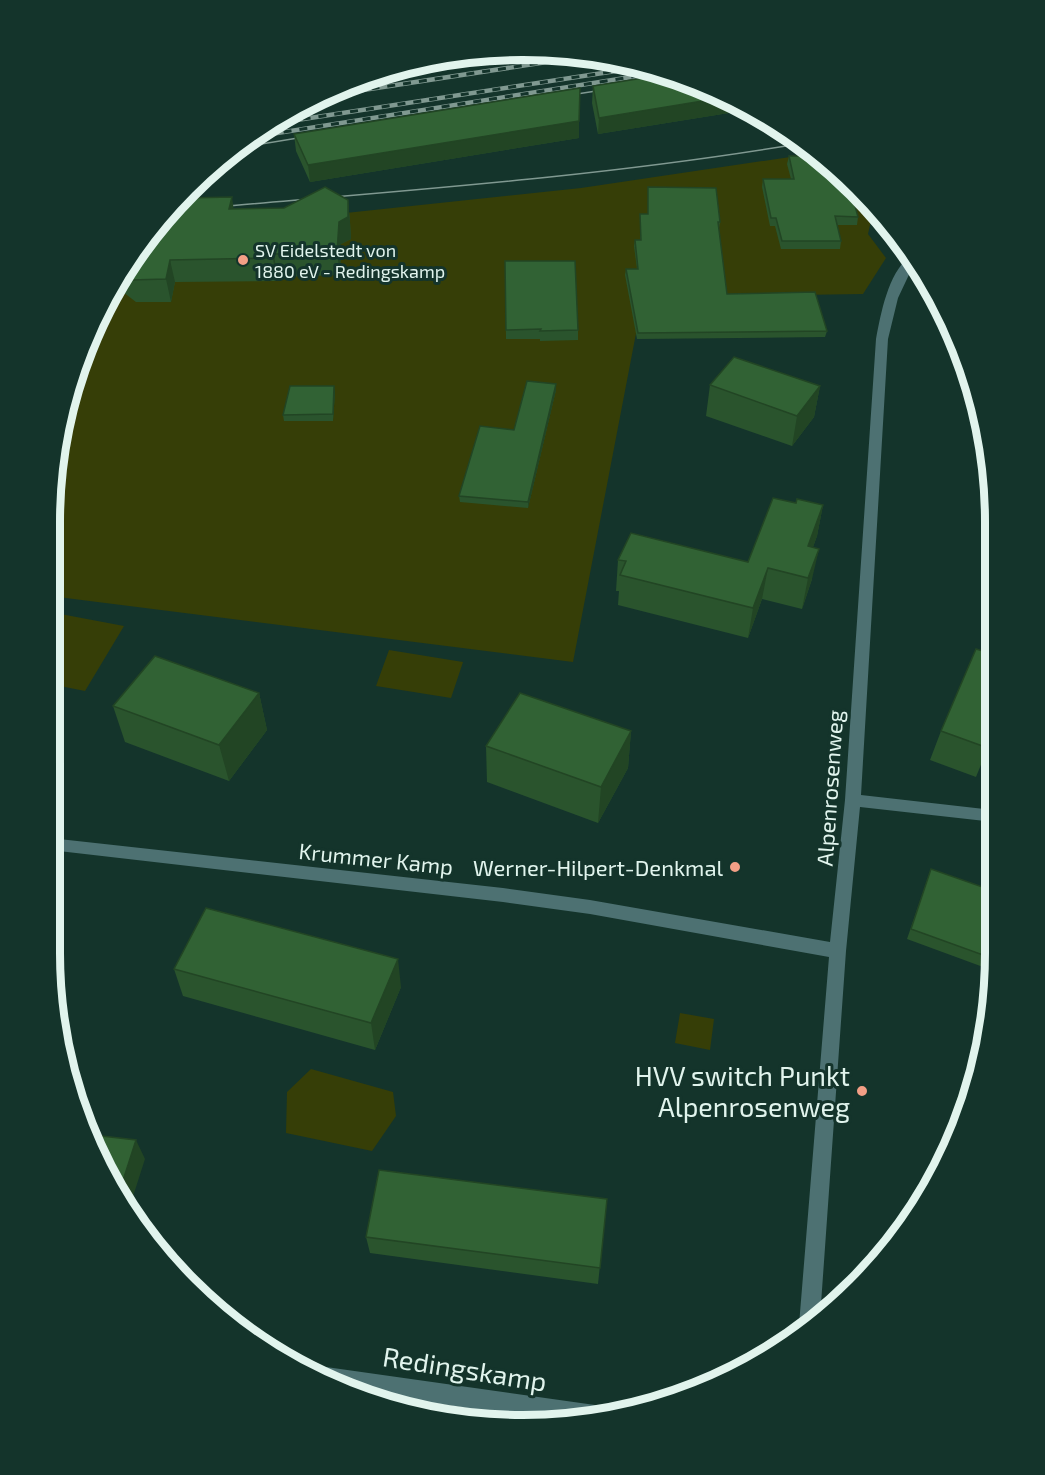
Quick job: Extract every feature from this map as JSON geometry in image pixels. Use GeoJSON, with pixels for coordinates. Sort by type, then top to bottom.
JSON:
{"type":"FeatureCollection","features":[{"type":"Feature","properties":{"kind":"street","name":"Alpenrosenweg"},"geometry":{"type":"LineString","coordinates":[[810,1314],[838,951],[853,800],[882,339],[894,293],[907,266]]}},
{"type":"Feature","properties":{"kind":"street"},"geometry":{"type":"LineString","coordinates":[[853,800],[985,815]]}},
{"type":"Feature","properties":{"kind":"street","name":"Krummer Kamp"},"geometry":{"type":"LineString","coordinates":[[60,845],[503,895],[590,907],[838,951]]}},
{"type":"Feature","properties":{"kind":"street","name":"Redingskamp"},"geometry":{"type":"LineString","coordinates":[[376,1391],[566,1413]]}},
{"type":"Feature","properties":{"kind":"green space"},"geometry":{"type":"Polygon","coordinates":[[[803,155],[850,195],[871,219],[868,234],[886,258],[863,294],[643,297],[573,662],[60,597],[61,492],[69,432],[76,403],[95,346],[108,318],[138,266],[163,232],[581,188],[803,155]]]}},
{"type":"Feature","properties":{"kind":"green space"},"geometry":{"type":"Polygon","coordinates":[[[60,614],[124,626],[85,691],[60,686],[60,614]]]}},
{"type":"Feature","properties":{"kind":"green space"},"geometry":{"type":"Polygon","coordinates":[[[389,650],[463,662],[451,698],[376,686],[389,650]]]}},
{"type":"Feature","properties":{"kind":"green space"},"geometry":{"type":"Polygon","coordinates":[[[680,1013],[714,1019],[710,1050],[675,1043],[680,1013]]]}},
{"type":"Feature","properties":{"kind":"green space"},"geometry":{"type":"Polygon","coordinates":[[[311,1069],[393,1092],[396,1116],[372,1151],[286,1133],[287,1092],[311,1069]]]}},
{"type":"Feature","properties":{"kind":"building"},"geometry":{"type":"Polygon","coordinates":[[[647,77],[709,100],[599,118],[593,86],[647,77]]]}},
{"type":"Feature","properties":{"kind":"building"},"geometry":{"type":"Polygon","coordinates":[[[580,88],[579,121],[308,165],[294,134],[580,88]]]}},
{"type":"Feature","properties":{"kind":"building"},"geometry":{"type":"Polygon","coordinates":[[[789,156],[804,156],[853,199],[858,217],[835,216],[841,241],[782,241],[776,218],[771,218],[763,179],[794,179],[789,156]]]}},
{"type":"Feature","properties":{"kind":"building"},"geometry":{"type":"Polygon","coordinates":[[[325,187],[348,200],[348,217],[339,222],[337,253],[274,254],[273,258],[170,260],[166,279],[130,279],[156,241],[193,198],[232,197],[229,209],[284,208],[325,187]]]}},
{"type":"Feature","properties":{"kind":"building"},"geometry":{"type":"Polygon","coordinates":[[[648,187],[716,188],[727,294],[815,292],[827,331],[638,333],[626,269],[638,269],[635,240],[641,240],[640,214],[648,214],[648,187]]]}},
{"type":"Feature","properties":{"kind":"building"},"geometry":{"type":"Polygon","coordinates":[[[505,261],[575,261],[578,330],[506,330],[505,261]]]}},
{"type":"Feature","properties":{"kind":"building"},"geometry":{"type":"Polygon","coordinates":[[[734,357],[820,386],[797,416],[710,385],[734,357]]]}},
{"type":"Feature","properties":{"kind":"building"},"geometry":{"type":"Polygon","coordinates":[[[527,381],[556,384],[528,502],[459,496],[480,426],[514,430],[527,381]]]}},
{"type":"Feature","properties":{"kind":"building"},"geometry":{"type":"Polygon","coordinates":[[[290,386],[334,386],[333,414],[283,415],[290,386]]]}},
{"type":"Feature","properties":{"kind":"building"},"geometry":{"type":"Polygon","coordinates":[[[773,498],[796,503],[797,499],[823,505],[808,546],[819,549],[808,578],[768,568],[753,608],[620,575],[626,561],[618,560],[631,533],[748,562],[773,498]]]}},
{"type":"Feature","properties":{"kind":"building"},"geometry":{"type":"Polygon","coordinates":[[[976,649],[985,652],[985,747],[941,731],[976,649]]]}},
{"type":"Feature","properties":{"kind":"building"},"geometry":{"type":"Polygon","coordinates":[[[155,656],[259,693],[219,745],[113,706],[155,656]]]}},
{"type":"Feature","properties":{"kind":"building"},"geometry":{"type":"Polygon","coordinates":[[[520,693],[631,731],[601,787],[486,746],[520,693]]]}},
{"type":"Feature","properties":{"kind":"building"},"geometry":{"type":"Polygon","coordinates":[[[931,869],[985,888],[985,956],[911,929],[931,869]]]}},
{"type":"Feature","properties":{"kind":"building"},"geometry":{"type":"Polygon","coordinates":[[[206,908],[398,959],[371,1023],[174,969],[206,908]]]}},
{"type":"Feature","properties":{"kind":"building"},"geometry":{"type":"Polygon","coordinates":[[[967,1074],[960,1101],[951,1124],[967,1074]]]}},
{"type":"Feature","properties":{"kind":"building"},"geometry":{"type":"Polygon","coordinates":[[[98,1136],[136,1140],[122,1184],[98,1136]]]}},
{"type":"Feature","properties":{"kind":"building"},"geometry":{"type":"Polygon","coordinates":[[[379,1170],[607,1199],[600,1268],[366,1237],[379,1170]]]}},
{"type":"Feature","properties":{"kind":"tram line"},"geometry":{"type":"LineString","coordinates":[[564,96],[609,89]]}},
{"type":"Feature","properties":{"kind":"tram line"},"geometry":{"type":"LineString","coordinates":[[257,145],[310,136]]}},
{"type":"Feature","properties":{"kind":"tram line"},"geometry":{"type":"LineString","coordinates":[[216,207],[584,173],[658,165],[789,145]]}},
{"type":"Feature","properties":{"kind":"railway"},"geometry":{"type":"LineString","coordinates":[[358,91],[553,61]]}},
{"type":"Feature","properties":{"kind":"railway"},"geometry":{"type":"LineString","coordinates":[[294,120],[616,71]]}},
{"type":"Feature","properties":{"kind":"railway"},"geometry":{"type":"LineString","coordinates":[[273,134],[640,76]]}},
{"type":"Feature","properties":{"kind":"place","name":"SV Eidelstedt von 1880 eV - Redingskamp"},"geometry":{"type":"Point","coordinates":[243,260]}},
{"type":"Feature","properties":{"kind":"place","name":"Werner-Hilpert-Denkmal"},"geometry":{"type":"Point","coordinates":[735,867]}},
{"type":"Feature","properties":{"kind":"place","name":"HVV switch Punkt Alpenrosenweg"},"geometry":{"type":"Point","coordinates":[862,1091]}}]}
